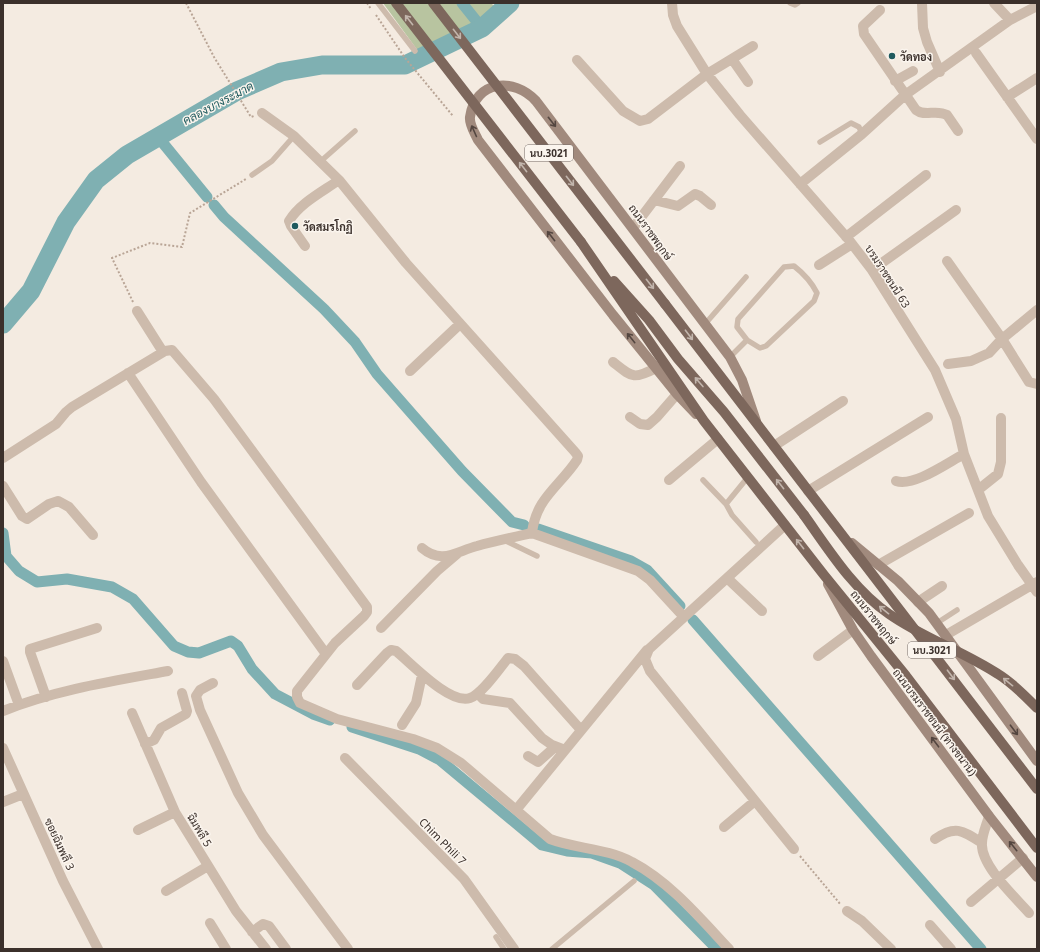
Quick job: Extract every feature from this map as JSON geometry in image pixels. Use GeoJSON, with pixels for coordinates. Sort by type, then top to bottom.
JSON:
{"type":"FeatureCollection","features":[{"type":"Feature","properties":{"kind":"main road","name":"ถนนราชพฤกษ์"},"geometry":{"type":"LineString","coordinates":[[396,3],[591,255],[704,421],[824,575],[906,676],[1037,848]]}},
{"type":"Feature","properties":{"kind":"main road","name":"ถนนราชพฤกษ์"},"geometry":{"type":"LineString","coordinates":[[433,3],[841,534],[931,647],[1037,789]]}},
{"type":"Feature","properties":{"kind":"main road","name":"ถนนราชพฤกษ์"},"geometry":{"type":"LineString","coordinates":[[704,421],[677,394],[656,368],[478,140],[472,127],[470,117],[477,98],[490,88],[502,85],[512,85],[529,93],[730,357],[742,380],[756,423]]}},
{"type":"Feature","properties":{"kind":"main road"},"geometry":{"type":"LineString","coordinates":[[591,255],[649,320],[678,359],[724,412],[861,589],[889,614],[925,636],[999,674],[1037,708]]}},
{"type":"Feature","properties":{"kind":"main road"},"geometry":{"type":"LineString","coordinates":[[841,534],[898,581],[937,623],[984,690],[1037,760]]}},
{"type":"Feature","properties":{"kind":"main road","name":"ถนนบรมราชชนนี (ทางขนาน)"},"geometry":{"type":"LineString","coordinates":[[824,575],[853,630],[989,816],[1037,876]]}},
{"type":"Feature","properties":{"kind":"street","name":"บรมราชชนนี 63"},"geometry":{"type":"LineString","coordinates":[[672,3],[672,15],[677,26],[707,74],[740,115],[849,240],[872,270],[934,370],[956,419],[964,454],[988,516],[1018,566],[1035,586]]}},
{"type":"Feature","properties":{"kind":"street"},"geometry":{"type":"LineString","coordinates":[[922,3],[923,28],[926,42],[940,72]]}},
{"type":"Feature","properties":{"kind":"street"},"geometry":{"type":"LineString","coordinates":[[994,3],[1010,20]]}},
{"type":"Feature","properties":{"kind":"street"},"geometry":{"type":"LineString","coordinates":[[800,184],[862,134],[905,95],[940,72],[1010,20],[1037,6]]}},
{"type":"Feature","properties":{"kind":"street"},"geometry":{"type":"LineString","coordinates":[[880,10],[866,22],[863,29],[864,34],[895,81],[920,113],[943,113],[947,115],[958,131]]}},
{"type":"Feature","properties":{"kind":"street"},"geometry":{"type":"LineString","coordinates":[[577,60],[624,111],[640,121],[648,119],[707,74],[753,46]]}},
{"type":"Feature","properties":{"kind":"street"},"geometry":{"type":"LineString","coordinates":[[976,53],[1037,139]]}},
{"type":"Feature","properties":{"kind":"street"},"geometry":{"type":"LineString","coordinates":[[732,59],[748,82]]}},
{"type":"Feature","properties":{"kind":"street"},"geometry":{"type":"LineString","coordinates":[[895,81],[912,71]]}},
{"type":"Feature","properties":{"kind":"street"},"geometry":{"type":"LineString","coordinates":[[1007,97],[1037,78]]}},
{"type":"Feature","properties":{"kind":"street"},"geometry":{"type":"LineString","coordinates":[[262,113],[294,136],[339,180],[364,214],[578,456],[572,468],[537,509],[532,533]]}},
{"type":"Feature","properties":{"kind":"street"},"geometry":{"type":"LineString","coordinates":[[633,228],[680,166]]}},
{"type":"Feature","properties":{"kind":"street"},"geometry":{"type":"LineString","coordinates":[[819,265],[926,175]]}},
{"type":"Feature","properties":{"kind":"street"},"geometry":{"type":"LineString","coordinates":[[305,246],[289,221],[292,216],[308,202],[339,180]]}},
{"type":"Feature","properties":{"kind":"street"},"geometry":{"type":"LineString","coordinates":[[654,200],[678,206],[694,194],[700,196],[711,205]]}},
{"type":"Feature","properties":{"kind":"street"},"geometry":{"type":"LineString","coordinates":[[872,270],[956,210]]}},
{"type":"Feature","properties":{"kind":"street"},"geometry":{"type":"LineString","coordinates":[[947,261],[1002,339],[1029,382],[1037,384]]}},
{"type":"Feature","properties":{"kind":"street"},"geometry":{"type":"LineString","coordinates":[[948,364],[971,361],[989,353],[1002,339],[1037,310]]}},
{"type":"Feature","properties":{"kind":"street"},"geometry":{"type":"LineString","coordinates":[[137,311],[163,352]]}},
{"type":"Feature","properties":{"kind":"street"},"geometry":{"type":"LineString","coordinates":[[410,371],[460,324]]}},
{"type":"Feature","properties":{"kind":"street"},"geometry":{"type":"LineString","coordinates":[[3,458],[56,424],[72,407],[163,352],[169,349],[172,350],[214,399],[367,607],[367,612],[364,616],[326,654],[297,691],[297,697],[300,703],[337,719],[413,739],[437,748],[461,763],[550,839],[563,844],[608,852],[632,862],[660,881],[687,904],[729,949]]}},
{"type":"Feature","properties":{"kind":"street"},"geometry":{"type":"LineString","coordinates":[[613,362],[634,376],[641,376],[656,368]]}},
{"type":"Feature","properties":{"kind":"street"},"geometry":{"type":"LineString","coordinates":[[128,373],[201,482],[326,654]]}},
{"type":"Feature","properties":{"kind":"street"},"geometry":{"type":"LineString","coordinates":[[630,417],[640,424],[648,425],[677,394]]}},
{"type":"Feature","properties":{"kind":"street"},"geometry":{"type":"LineString","coordinates":[[774,446],[843,401]]}},
{"type":"Feature","properties":{"kind":"street"},"geometry":{"type":"LineString","coordinates":[[808,491],[928,417]]}},
{"type":"Feature","properties":{"kind":"street"},"geometry":{"type":"LineString","coordinates":[[978,490],[998,474],[1001,462],[1002,418]]}},
{"type":"Feature","properties":{"kind":"street"},"geometry":{"type":"LineString","coordinates":[[669,480],[718,439]]}},
{"type":"Feature","properties":{"kind":"street"},"geometry":{"type":"LineString","coordinates":[[896,481],[903,484],[913,482],[964,454]]}},
{"type":"Feature","properties":{"kind":"street"},"geometry":{"type":"LineString","coordinates":[[3,486],[22,516],[27,520],[49,504],[58,501],[69,507],[94,535]]}},
{"type":"Feature","properties":{"kind":"street"},"geometry":{"type":"LineString","coordinates":[[878,565],[969,513]]}},
{"type":"Feature","properties":{"kind":"street"},"geometry":{"type":"LineString","coordinates":[[516,810],[649,649],[785,525]]}},
{"type":"Feature","properties":{"kind":"street"},"geometry":{"type":"LineString","coordinates":[[381,628],[437,571],[457,554],[475,546],[532,533],[638,571],[650,580],[684,617]]}},
{"type":"Feature","properties":{"kind":"street"},"geometry":{"type":"LineString","coordinates":[[422,548],[432,555],[457,554]]}},
{"type":"Feature","properties":{"kind":"street"},"geometry":{"type":"LineString","coordinates":[[727,578],[762,611]]}},
{"type":"Feature","properties":{"kind":"street"},"geometry":{"type":"LineString","coordinates":[[918,602],[942,586]]}},
{"type":"Feature","properties":{"kind":"street"},"geometry":{"type":"LineString","coordinates":[[946,635],[1035,586]]}},
{"type":"Feature","properties":{"kind":"street"},"geometry":{"type":"LineString","coordinates":[[46,697],[30,649],[97,628]]}},
{"type":"Feature","properties":{"kind":"street"},"geometry":{"type":"LineString","coordinates":[[818,656],[853,630]]}},
{"type":"Feature","properties":{"kind":"street"},"geometry":{"type":"LineString","coordinates":[[649,649],[645,659],[650,671],[794,849]]}},
{"type":"Feature","properties":{"kind":"street"},"geometry":{"type":"LineString","coordinates":[[357,685],[387,653],[392,650],[396,651],[422,675],[461,699],[470,698],[478,694],[508,658],[515,659],[524,666],[581,730]]}},
{"type":"Feature","properties":{"kind":"street"},"geometry":{"type":"LineString","coordinates":[[3,662],[19,705]]}},
{"type":"Feature","properties":{"kind":"street"},"geometry":{"type":"LineString","coordinates":[[3,711],[46,697],[107,682],[168,671]]}},
{"type":"Feature","properties":{"kind":"street"},"geometry":{"type":"LineString","coordinates":[[402,725],[416,703],[422,675]]}},
{"type":"Feature","properties":{"kind":"street"},"geometry":{"type":"LineString","coordinates":[[212,683],[200,690],[196,696],[200,710],[238,792],[263,835],[348,949]]}},
{"type":"Feature","properties":{"kind":"street"},"geometry":{"type":"LineString","coordinates":[[145,744],[154,740],[159,730],[186,714],[187,711],[182,693]]}},
{"type":"Feature","properties":{"kind":"street"},"geometry":{"type":"LineString","coordinates":[[478,694],[483,699],[498,700],[510,703],[542,738],[565,750]]}},
{"type":"Feature","properties":{"kind":"street","name":"ฉิมพลี 5"},"geometry":{"type":"LineString","coordinates":[[132,713],[175,812],[236,911],[266,949]]}},
{"type":"Feature","properties":{"kind":"street"},"geometry":{"type":"LineString","coordinates":[[528,756],[538,762],[555,746]]}},
{"type":"Feature","properties":{"kind":"street","name":"ซอยฉิมพลี 3"},"geometry":{"type":"LineString","coordinates":[[3,748],[63,881],[98,949]]}},
{"type":"Feature","properties":{"kind":"street","name":"Chim Phili 7"},"geometry":{"type":"LineString","coordinates":[[345,758],[464,879],[514,949]]}},
{"type":"Feature","properties":{"kind":"street"},"geometry":{"type":"LineString","coordinates":[[3,802],[23,794]]}},
{"type":"Feature","properties":{"kind":"street"},"geometry":{"type":"LineString","coordinates":[[724,827],[755,801]]}},
{"type":"Feature","properties":{"kind":"street"},"geometry":{"type":"LineString","coordinates":[[138,830],[175,812]]}},
{"type":"Feature","properties":{"kind":"street"},"geometry":{"type":"LineString","coordinates":[[989,816],[982,843],[983,855],[998,878],[1029,913]]}},
{"type":"Feature","properties":{"kind":"street"},"geometry":{"type":"LineString","coordinates":[[935,839],[944,832],[956,830],[966,833],[982,843]]}},
{"type":"Feature","properties":{"kind":"street"},"geometry":{"type":"LineString","coordinates":[[971,902],[1023,858]]}},
{"type":"Feature","properties":{"kind":"street"},"geometry":{"type":"LineString","coordinates":[[166,891],[208,866]]}},
{"type":"Feature","properties":{"kind":"street"},"geometry":{"type":"LineString","coordinates":[[847,911],[862,921],[891,949]]}},
{"type":"Feature","properties":{"kind":"street"},"geometry":{"type":"LineString","coordinates":[[210,923],[226,949]]}},
{"type":"Feature","properties":{"kind":"street"},"geometry":{"type":"LineString","coordinates":[[252,932],[263,924],[269,926],[286,949]]}},
{"type":"Feature","properties":{"kind":"street"},"geometry":{"type":"LineString","coordinates":[[930,925],[951,949]]}},
{"type":"Feature","properties":{"kind":"lane"},"geometry":{"type":"LineString","coordinates":[[378,3],[415,51]]}},
{"type":"Feature","properties":{"kind":"lane"},"geometry":{"type":"LineString","coordinates":[[790,3],[795,5],[798,3]]}},
{"type":"Feature","properties":{"kind":"lane"},"geometry":{"type":"LineString","coordinates":[[820,142],[851,123],[859,126],[862,134]]}},
{"type":"Feature","properties":{"kind":"lane"},"geometry":{"type":"LineString","coordinates":[[321,161],[355,131]]}},
{"type":"Feature","properties":{"kind":"lane"},"geometry":{"type":"LineString","coordinates":[[252,175],[272,162],[294,136]]}},
{"type":"Feature","properties":{"kind":"lane"},"geometry":{"type":"LineString","coordinates":[[794,266],[815,289],[817,293],[814,301],[766,346],[760,348],[747,340],[737,327],[738,319],[784,267],[794,266]]}},
{"type":"Feature","properties":{"kind":"lane"},"geometry":{"type":"LineString","coordinates":[[705,324],[746,277]]}},
{"type":"Feature","properties":{"kind":"lane"},"geometry":{"type":"LineString","coordinates":[[730,357],[747,340]]}},
{"type":"Feature","properties":{"kind":"lane"},"geometry":{"type":"LineString","coordinates":[[726,504],[748,477]]}},
{"type":"Feature","properties":{"kind":"lane"},"geometry":{"type":"LineString","coordinates":[[703,480],[726,504],[732,515],[756,542]]}},
{"type":"Feature","properties":{"kind":"lane"},"geometry":{"type":"LineString","coordinates":[[503,540],[537,556]]}},
{"type":"Feature","properties":{"kind":"lane"},"geometry":{"type":"LineString","coordinates":[[937,623],[957,610]]}},
{"type":"Feature","properties":{"kind":"lane"},"geometry":{"type":"LineString","coordinates":[[552,949],[634,881]]}},
{"type":"Feature","properties":{"kind":"lane"},"geometry":{"type":"LineString","coordinates":[[496,937],[504,949]]}},
{"type":"Feature","properties":{"kind":"path"},"geometry":{"type":"LineString","coordinates":[[186,3],[214,57],[251,117],[262,113]]}},
{"type":"Feature","properties":{"kind":"path"},"geometry":{"type":"LineString","coordinates":[[367,3],[405,58],[453,116]]}},
{"type":"Feature","properties":{"kind":"path"},"geometry":{"type":"LineString","coordinates":[[137,311],[112,258],[150,243],[182,247],[190,214],[252,175]]}},
{"type":"Feature","properties":{"kind":"path"},"geometry":{"type":"LineString","coordinates":[[794,849],[847,911]]}},
{"type":"Feature","properties":{"kind":"green space"},"geometry":{"type":"Polygon","coordinates":[[[383,3],[491,3],[495,7],[483,20],[421,55],[383,3]]]}},
{"type":"Feature","properties":{"kind":"waterway"},"geometry":{"type":"LineString","coordinates":[[462,3],[482,28]]}},
{"type":"Feature","properties":{"kind":"waterway","name":"คลองบางระมาด"},"geometry":{"type":"LineString","coordinates":[[3,324],[31,291],[66,222],[96,180],[127,155],[237,91],[281,72],[322,65],[405,65],[482,28],[510,3]]}},
{"type":"Feature","properties":{"kind":"waterway"},"geometry":{"type":"LineString","coordinates":[[158,137],[207,197]]}},
{"type":"Feature","properties":{"kind":"waterway"},"geometry":{"type":"LineString","coordinates":[[214,205],[224,217],[324,309],[355,342],[377,374],[462,471],[512,522],[524,525]]}},
{"type":"Feature","properties":{"kind":"waterway"},"geometry":{"type":"LineString","coordinates":[[538,529],[631,561],[647,570],[680,606]]}},
{"type":"Feature","properties":{"kind":"waterway"},"geometry":{"type":"LineString","coordinates":[[3,533],[6,556],[19,571],[37,582],[67,579],[112,587],[133,599],[174,646],[188,652],[199,653],[231,641],[238,646],[252,669],[275,694],[313,714],[330,720]]}},
{"type":"Feature","properties":{"kind":"waterway"},"geometry":{"type":"LineString","coordinates":[[693,620],[981,949]]}},
{"type":"Feature","properties":{"kind":"waterway"},"geometry":{"type":"LineString","coordinates":[[352,727],[419,749],[440,760],[542,845],[567,851],[592,853],[620,863],[654,885],[717,949]]}},
{"type":"Feature","properties":{"kind":"place","name":"วัดทอง"},"geometry":{"type":"Point","coordinates":[892,56]}},
{"type":"Feature","properties":{"kind":"place","name":"วัดสมรโกฏิ"},"geometry":{"type":"Point","coordinates":[295,226]}}]}
